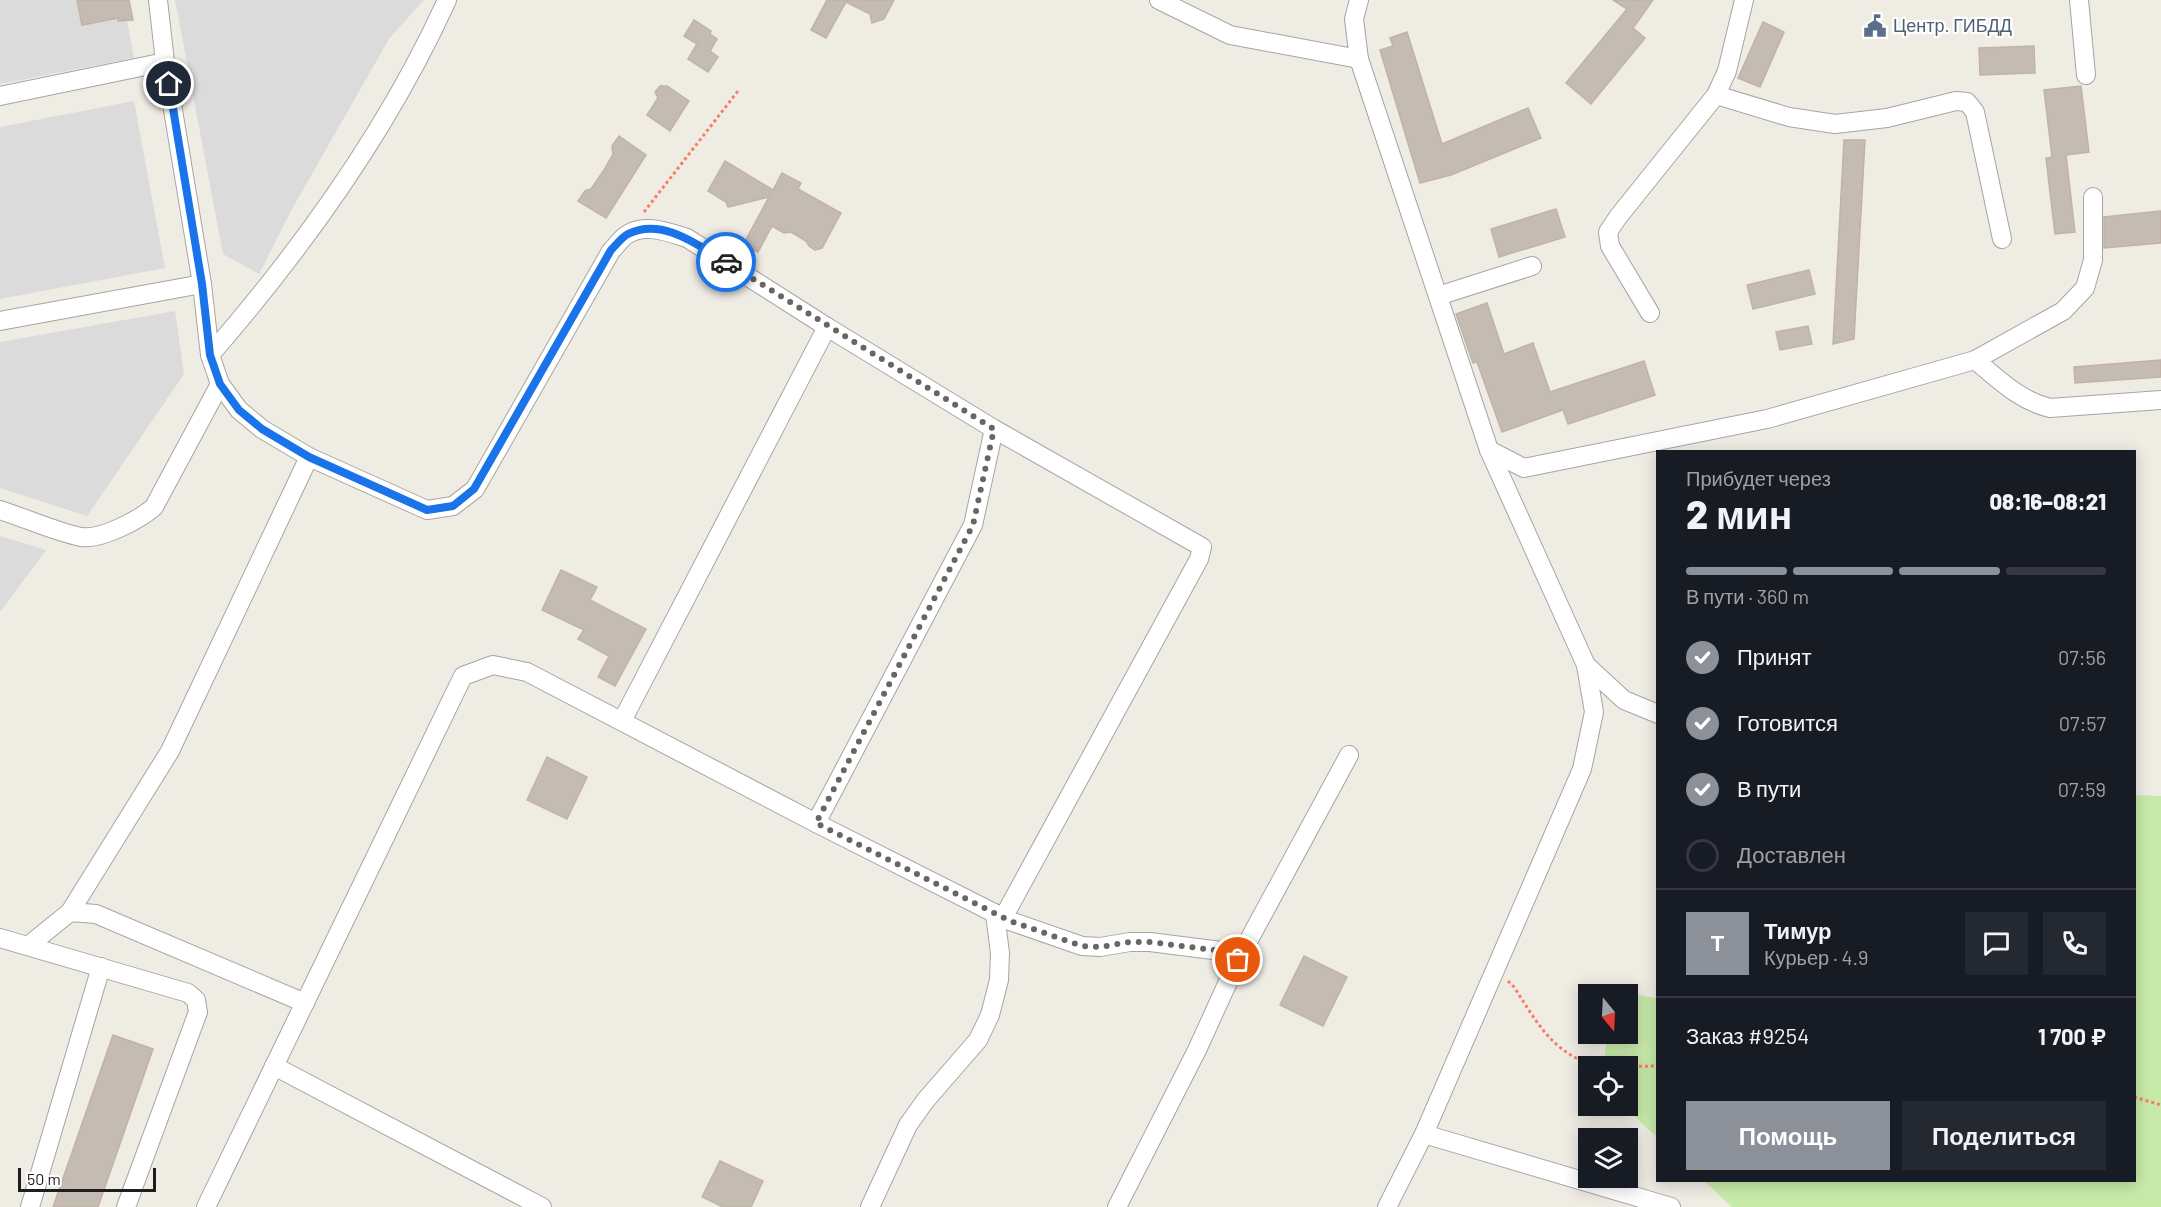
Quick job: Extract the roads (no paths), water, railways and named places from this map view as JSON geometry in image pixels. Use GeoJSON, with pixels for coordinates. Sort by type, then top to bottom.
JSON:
{"type":"FeatureCollection","features":[{"type":"Feature","properties":{"kind":"street"},"geometry":{"type":"LineString","coordinates":[[158,0],[165,62],[202,284],[210,355],[220,384],[239,410],[262,429],[309,457],[427,510],[453,506],[474,489],[611,250],[626,235],[645,228],[667,231],[687,238],[826,327],[994,429],[1202,547],[1200,559],[999,916],[999,980],[990,1015],[978,1040],[925,1101],[908,1125],[870,1207]]}},
{"type":"Feature","properties":{"kind":"street"},"geometry":{"type":"LineString","coordinates":[[210,355],[237,324],[349,177],[425,48],[447,0]]}},
{"type":"Feature","properties":{"kind":"street"},"geometry":{"type":"LineString","coordinates":[[1159,0],[1230,35],[1359,59]]}},
{"type":"Feature","properties":{"kind":"street"},"geometry":{"type":"LineString","coordinates":[[1359,0],[1354,19],[1359,59],[1489,450],[1586,666],[1594,712],[1582,769],[1424,1134],[1387,1207]]}},
{"type":"Feature","properties":{"kind":"street"},"geometry":{"type":"LineString","coordinates":[[1650,313],[1610,246],[1608,232],[1716,94],[1727,70],[1744,0]]}},
{"type":"Feature","properties":{"kind":"street"},"geometry":{"type":"LineString","coordinates":[[2079,0],[2086,75]]}},
{"type":"Feature","properties":{"kind":"street"},"geometry":{"type":"LineString","coordinates":[[0,96],[165,62]]}},
{"type":"Feature","properties":{"kind":"street"},"geometry":{"type":"LineString","coordinates":[[1716,94],[1790,117],[1835,124],[1887,118],[1956,101],[1967,102],[1975,112],[2002,239]]}},
{"type":"Feature","properties":{"kind":"street"},"geometry":{"type":"LineString","coordinates":[[1489,450],[1524,468],[1767,419],[1975,360],[2063,311],[2085,288],[2093,260],[2093,197]]}},
{"type":"Feature","properties":{"kind":"street"},"geometry":{"type":"LineString","coordinates":[[1438,296],[1532,266]]}},
{"type":"Feature","properties":{"kind":"street"},"geometry":{"type":"LineString","coordinates":[[0,321],[202,284]]}},
{"type":"Feature","properties":{"kind":"street"},"geometry":{"type":"LineString","coordinates":[[622,721],[826,327]]}},
{"type":"Feature","properties":{"kind":"street"},"geometry":{"type":"LineString","coordinates":[[1975,360],[2034,405],[2050,408],[2161,400]]}},
{"type":"Feature","properties":{"kind":"street"},"geometry":{"type":"LineString","coordinates":[[0,510],[83,537],[97,535],[140,519],[154,507],[220,384]]}},
{"type":"Feature","properties":{"kind":"street"},"geometry":{"type":"LineString","coordinates":[[816,823],[973,525],[994,429]]}},
{"type":"Feature","properties":{"kind":"street"},"geometry":{"type":"LineString","coordinates":[[28,946],[70,912],[170,751],[309,457]]}},
{"type":"Feature","properties":{"kind":"street"},"geometry":{"type":"LineString","coordinates":[[206,1207],[463,676],[493,665],[527,672],[999,916],[1082,946],[1100,947],[1130,942],[1150,942],[1221,951],[1238,960]]}},
{"type":"Feature","properties":{"kind":"street"},"geometry":{"type":"LineString","coordinates":[[1586,666],[1624,700],[1656,713]]}},
{"type":"Feature","properties":{"kind":"street"},"geometry":{"type":"LineString","coordinates":[[1117,1207],[1197,1050],[1238,960],[1349,755]]}},
{"type":"Feature","properties":{"kind":"street"},"geometry":{"type":"LineString","coordinates":[[70,912],[96,914],[305,1003]]}},
{"type":"Feature","properties":{"kind":"street"},"geometry":{"type":"LineString","coordinates":[[0,938],[188,993],[196,1000],[198,1012],[126,1207]]}},
{"type":"Feature","properties":{"kind":"street"},"geometry":{"type":"LineString","coordinates":[[30,1207],[101,967]]}},
{"type":"Feature","properties":{"kind":"street"},"geometry":{"type":"LineString","coordinates":[[273,1066],[542,1207]]}},
{"type":"Feature","properties":{"kind":"street"},"geometry":{"type":"LineString","coordinates":[[1424,1134],[1671,1207]]}},
{"type":"Feature","properties":{"kind":"place","name":"Центр. ГИБДД"},"geometry":{"type":"Point","coordinates":[1875,26]}}]}
